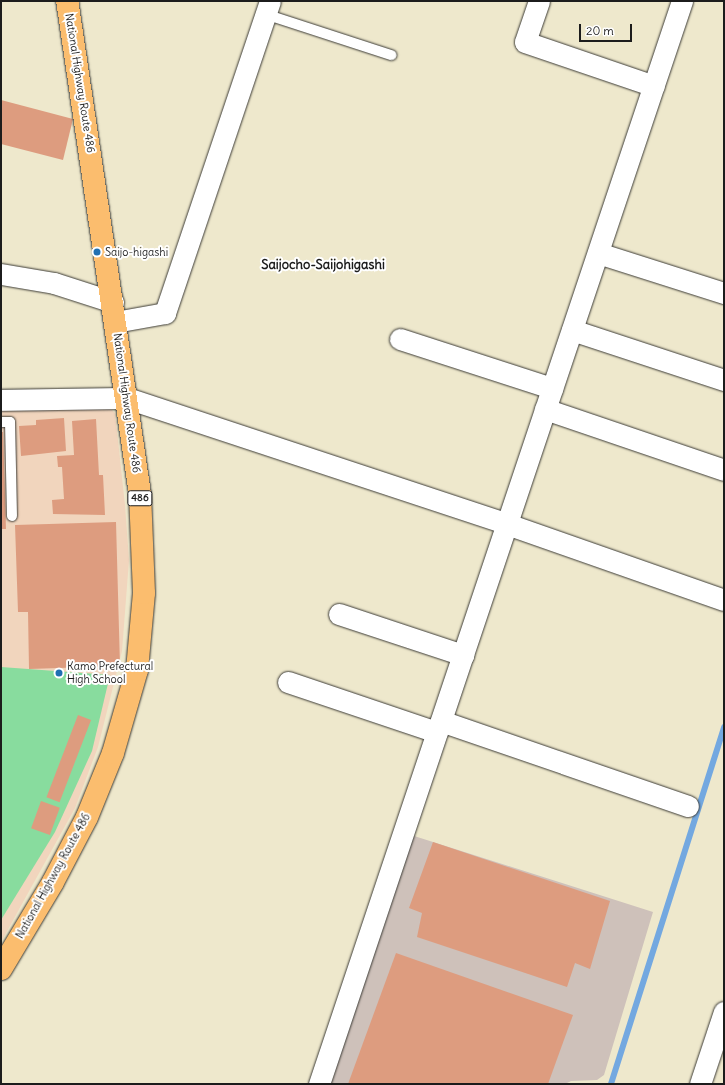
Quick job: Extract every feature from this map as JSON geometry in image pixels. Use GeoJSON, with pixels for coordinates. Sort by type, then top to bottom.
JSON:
{"type":"FeatureCollection","features":[{"type":"Feature","properties":{"kind":"highway","name":"National Highway Route 486"},"geometry":{"type":"LineString","coordinates":[[1,969],[53,882],[88,817],[113,753],[137,670],[144,593],[144,543],[127,398],[67,1]]}},
{"type":"Feature","properties":{"kind":"street"},"geometry":{"type":"LineString","coordinates":[[539,1],[525,42],[654,86]]}},
{"type":"Feature","properties":{"kind":"street"},"geometry":{"type":"LineString","coordinates":[[319,1084],[682,1]]}},
{"type":"Feature","properties":{"kind":"street"},"geometry":{"type":"LineString","coordinates":[[1,274],[54,283],[114,312],[166,313],[268,8]]}},
{"type":"Feature","properties":{"kind":"street"},"geometry":{"type":"LineString","coordinates":[[598,253],[724,293]]}},
{"type":"Feature","properties":{"kind":"street"},"geometry":{"type":"LineString","coordinates":[[572,330],[724,380]]}},
{"type":"Feature","properties":{"kind":"street"},"geometry":{"type":"LineString","coordinates":[[400,339],[552,388]]}},
{"type":"Feature","properties":{"kind":"street"},"geometry":{"type":"LineString","coordinates":[[1,400],[127,398],[507,524],[724,600]]}},
{"type":"Feature","properties":{"kind":"street"},"geometry":{"type":"LineString","coordinates":[[546,409],[724,470]]}},
{"type":"Feature","properties":{"kind":"street"},"geometry":{"type":"LineString","coordinates":[[339,614],[463,655]]}},
{"type":"Feature","properties":{"kind":"street"},"geometry":{"type":"LineString","coordinates":[[288,682],[439,726],[688,806]]}},
{"type":"Feature","properties":{"kind":"street"},"geometry":{"type":"LineString","coordinates":[[700,1084],[724,1012]]}},
{"type":"Feature","properties":{"kind":"lane"},"geometry":{"type":"LineString","coordinates":[[268,8],[392,55]]}},
{"type":"Feature","properties":{"kind":"lane"},"geometry":{"type":"LineString","coordinates":[[1,422],[10,422],[12,516]]}},
{"type":"Feature","properties":{"kind":"shaded area","name":"Kamo Prefectural High School"},"geometry":{"type":"Polygon","coordinates":[[[104,403],[115,413],[125,505],[129,560],[122,651],[98,747],[75,808],[1,942],[1,406],[104,403]]]}},
{"type":"Feature","properties":{"kind":"shaded area"},"geometry":{"type":"Polygon","coordinates":[[[411,835],[653,912],[604,1075],[597,1080],[571,1081],[565,1084],[328,1084],[411,835]]]}},
{"type":"Feature","properties":{"kind":"green space"},"geometry":{"type":"Polygon","coordinates":[[[1,667],[110,675],[92,751],[55,832],[1,920],[1,667]]]}},
{"type":"Feature","properties":{"kind":"building"},"geometry":{"type":"Polygon","coordinates":[[[1,100],[73,119],[63,160],[1,144],[1,100]]]}},
{"type":"Feature","properties":{"kind":"building"},"geometry":{"type":"Polygon","coordinates":[[[64,418],[66,451],[21,456],[19,426],[36,425],[36,420],[64,418]]]}},
{"type":"Feature","properties":{"kind":"building"},"geometry":{"type":"Polygon","coordinates":[[[96,419],[99,475],[103,475],[105,515],[53,514],[52,500],[64,499],[62,467],[58,467],[57,456],[74,455],[72,421],[96,419]]]}},
{"type":"Feature","properties":{"kind":"building"},"geometry":{"type":"Polygon","coordinates":[[[1,432],[3,432],[6,529],[1,529],[1,432]]]}},
{"type":"Feature","properties":{"kind":"building"},"geometry":{"type":"Polygon","coordinates":[[[116,522],[120,666],[29,669],[28,612],[18,612],[15,525],[116,522]]]}},
{"type":"Feature","properties":{"kind":"building"},"geometry":{"type":"Polygon","coordinates":[[[78,715],[91,720],[60,802],[46,797],[78,715]]]}},
{"type":"Feature","properties":{"kind":"building"},"geometry":{"type":"Polygon","coordinates":[[[41,801],[60,808],[50,835],[31,828],[41,801]]]}},
{"type":"Feature","properties":{"kind":"building"},"geometry":{"type":"Polygon","coordinates":[[[433,842],[610,901],[590,969],[575,963],[567,987],[417,937],[422,913],[409,908],[433,842]]]}},
{"type":"Feature","properties":{"kind":"building"},"geometry":{"type":"Polygon","coordinates":[[[396,953],[573,1015],[548,1084],[348,1084],[396,953]]]}},
{"type":"Feature","properties":{"kind":"waterway"},"geometry":{"type":"LineString","coordinates":[[611,1084],[724,728]]}},
{"type":"Feature","properties":{"kind":"place","name":"Saijo-higashi"},"geometry":{"type":"Point","coordinates":[97,252]}},
{"type":"Feature","properties":{"kind":"place","name":"Kamo Prefectural High School"},"geometry":{"type":"Point","coordinates":[59,673]}},
{"type":"Feature","properties":{"kind":"district","name":"Saijocho-Saijohigashi"},"geometry":{"type":"Point","coordinates":[323,265]}}]}
